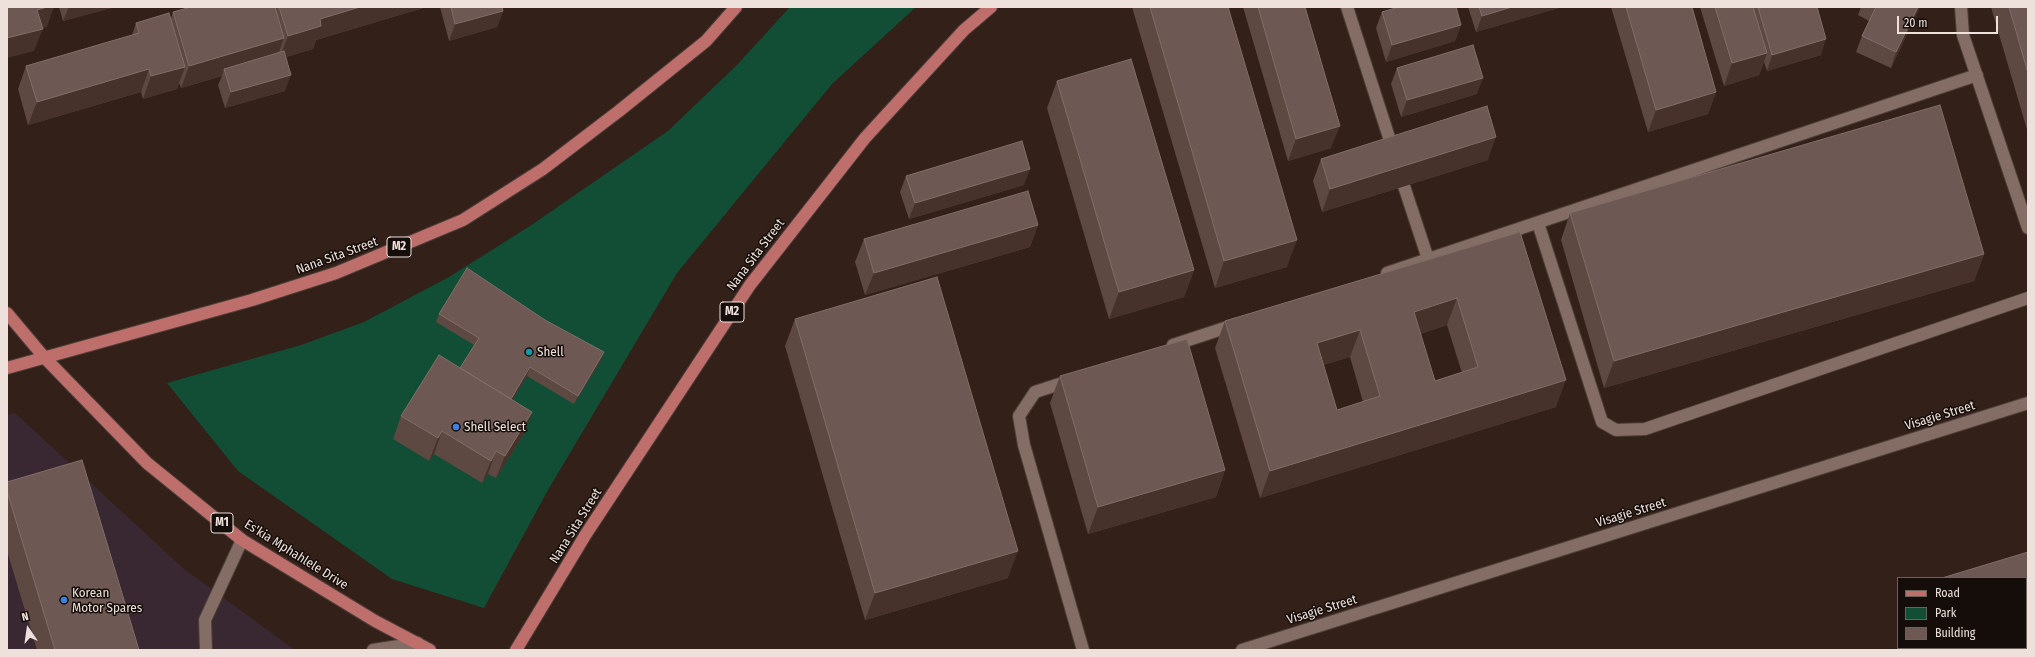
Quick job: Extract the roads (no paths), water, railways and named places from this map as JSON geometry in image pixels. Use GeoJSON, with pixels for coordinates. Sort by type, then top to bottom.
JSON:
{"type":"FeatureCollection","features":[{"type":"Feature","properties":{"kind":"main road","name":"Nana Sita Street"},"geometry":{"type":"LineString","coordinates":[[44,356],[252,300],[336,273],[463,220],[543,170],[706,41],[736,7]]}},
{"type":"Feature","properties":{"kind":"main road","name":"Nana Sita Street"},"geometry":{"type":"LineString","coordinates":[[516,650],[586,534],[750,285],[865,138],[964,30],[991,7]]}},
{"type":"Feature","properties":{"kind":"main road","name":"Es'kia Mphahlele Drive"},"geometry":{"type":"LineString","coordinates":[[7,313],[44,356],[147,464],[242,540],[375,621],[430,650]]}},
{"type":"Feature","properties":{"kind":"main road","name":"M2"},"geometry":{"type":"LineString","coordinates":[[7,368],[44,356]]}},
{"type":"Feature","properties":{"kind":"street"},"geometry":{"type":"LineString","coordinates":[[706,41],[729,7]]}},
{"type":"Feature","properties":{"kind":"street"},"geometry":{"type":"LineString","coordinates":[[1347,7],[1394,155]]}},
{"type":"Feature","properties":{"kind":"street"},"geometry":{"type":"LineString","coordinates":[[1961,7],[1963,35],[2028,228]]}},
{"type":"Feature","properties":{"kind":"street"},"geometry":{"type":"LineString","coordinates":[[1375,277],[1977,75]]}},
{"type":"Feature","properties":{"kind":"street"},"geometry":{"type":"LineString","coordinates":[[1404,186],[1428,259]]}},
{"type":"Feature","properties":{"kind":"street"},"geometry":{"type":"LineString","coordinates":[[1538,223],[1602,422],[1616,430],[1645,429],[2028,298]]}},
{"type":"Feature","properties":{"kind":"street"},"geometry":{"type":"LineString","coordinates":[[1164,349],[1247,320]]}},
{"type":"Feature","properties":{"kind":"street"},"geometry":{"type":"LineString","coordinates":[[1081,377],[1035,392],[1019,416],[1024,445],[1083,650]]}},
{"type":"Feature","properties":{"kind":"street","name":"Visagie Street"},"geometry":{"type":"LineString","coordinates":[[1242,650],[2028,404]]}},
{"type":"Feature","properties":{"kind":"street"},"geometry":{"type":"LineString","coordinates":[[206,650],[205,620],[242,540]]}},
{"type":"Feature","properties":{"kind":"street"},"geometry":{"type":"LineString","coordinates":[[373,650],[418,643]]}},
{"type":"Feature","properties":{"kind":"place","name":"Shell"},"geometry":{"type":"Point","coordinates":[529,352]}},
{"type":"Feature","properties":{"kind":"place","name":"Shell Select"},"geometry":{"type":"Point","coordinates":[456,427]}},
{"type":"Feature","properties":{"kind":"place","name":"Korean Motor Spares"},"geometry":{"type":"Point","coordinates":[64,600]}}]}
